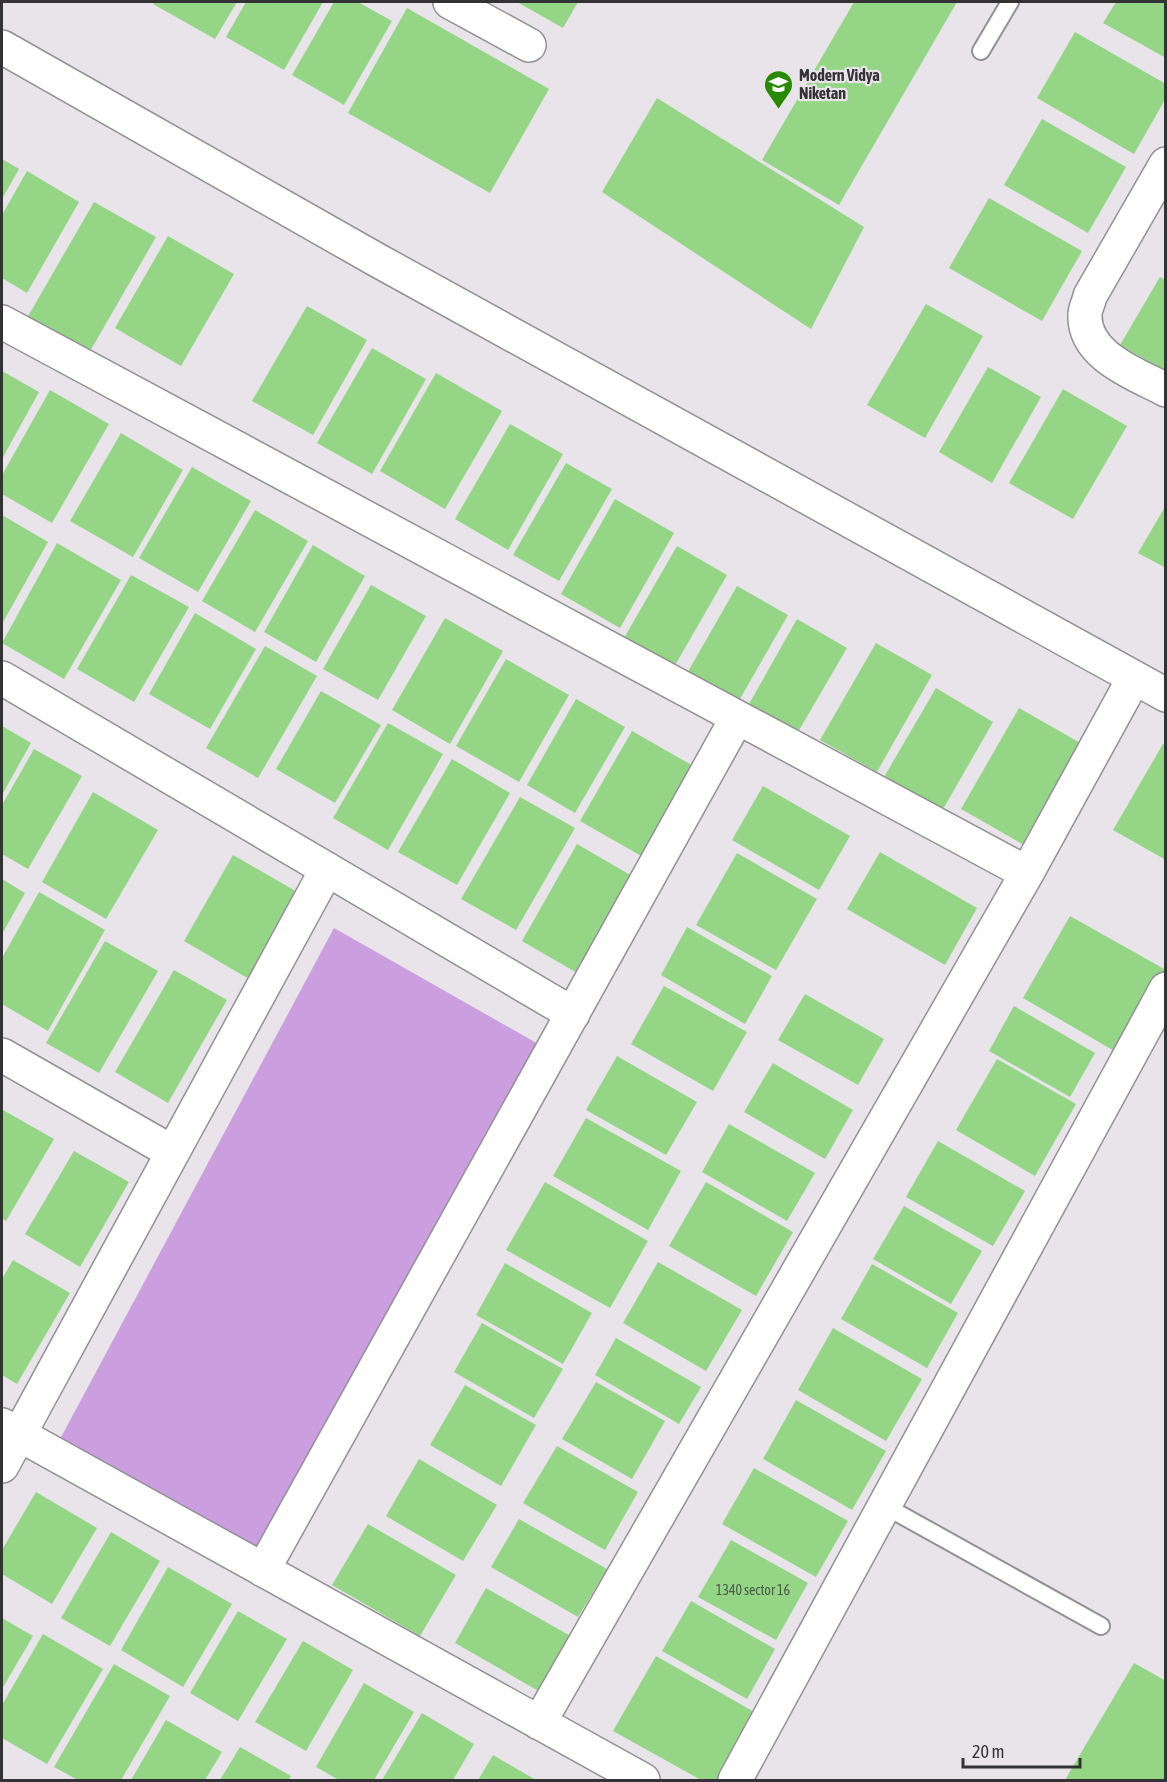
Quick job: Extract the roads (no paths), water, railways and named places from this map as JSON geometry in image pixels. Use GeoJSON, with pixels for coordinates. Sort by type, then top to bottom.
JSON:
{"type":"FeatureCollection","features":[{"type":"Feature","properties":{"kind":"street"},"geometry":{"type":"LineString","coordinates":[[450,2],[530,45]]}},
{"type":"Feature","properties":{"kind":"street"},"geometry":{"type":"LineString","coordinates":[[2,47],[377,260],[1166,695]]}},
{"type":"Feature","properties":{"kind":"street"},"geometry":{"type":"LineString","coordinates":[[1166,164],[1090,296],[1084,314],[1089,335],[1107,358],[1166,390]]}},
{"type":"Feature","properties":{"kind":"street"},"geometry":{"type":"LineString","coordinates":[[2,322],[1027,873]]}},
{"type":"Feature","properties":{"kind":"street"},"geometry":{"type":"LineString","coordinates":[[2,678],[573,1014]]}},
{"type":"Feature","properties":{"kind":"street"},"geometry":{"type":"LineString","coordinates":[[539,1723],[1027,873],[1134,678]]}},
{"type":"Feature","properties":{"kind":"street"},"geometry":{"type":"LineString","coordinates":[[263,1570],[737,718]]}},
{"type":"Feature","properties":{"kind":"street"},"geometry":{"type":"LineString","coordinates":[[2,1466],[10,1430],[172,1152],[327,869]]}},
{"type":"Feature","properties":{"kind":"street"},"geometry":{"type":"LineString","coordinates":[[735,1780],[1166,989]]}},
{"type":"Feature","properties":{"kind":"street"},"geometry":{"type":"LineString","coordinates":[[2,1055],[172,1152]]}},
{"type":"Feature","properties":{"kind":"street"},"geometry":{"type":"LineString","coordinates":[[10,1430],[643,1780]]}},
{"type":"Feature","properties":{"kind":"lane"},"geometry":{"type":"LineString","coordinates":[[981,51],[1010,2]]}},
{"type":"Feature","properties":{"kind":"lane"},"geometry":{"type":"LineString","coordinates":[[885,1506],[1101,1626]]}},
{"type":"Feature","properties":{"kind":"place","name":"Modern Vidya Niketan"},"geometry":{"type":"Point","coordinates":[778,110]}}]}
